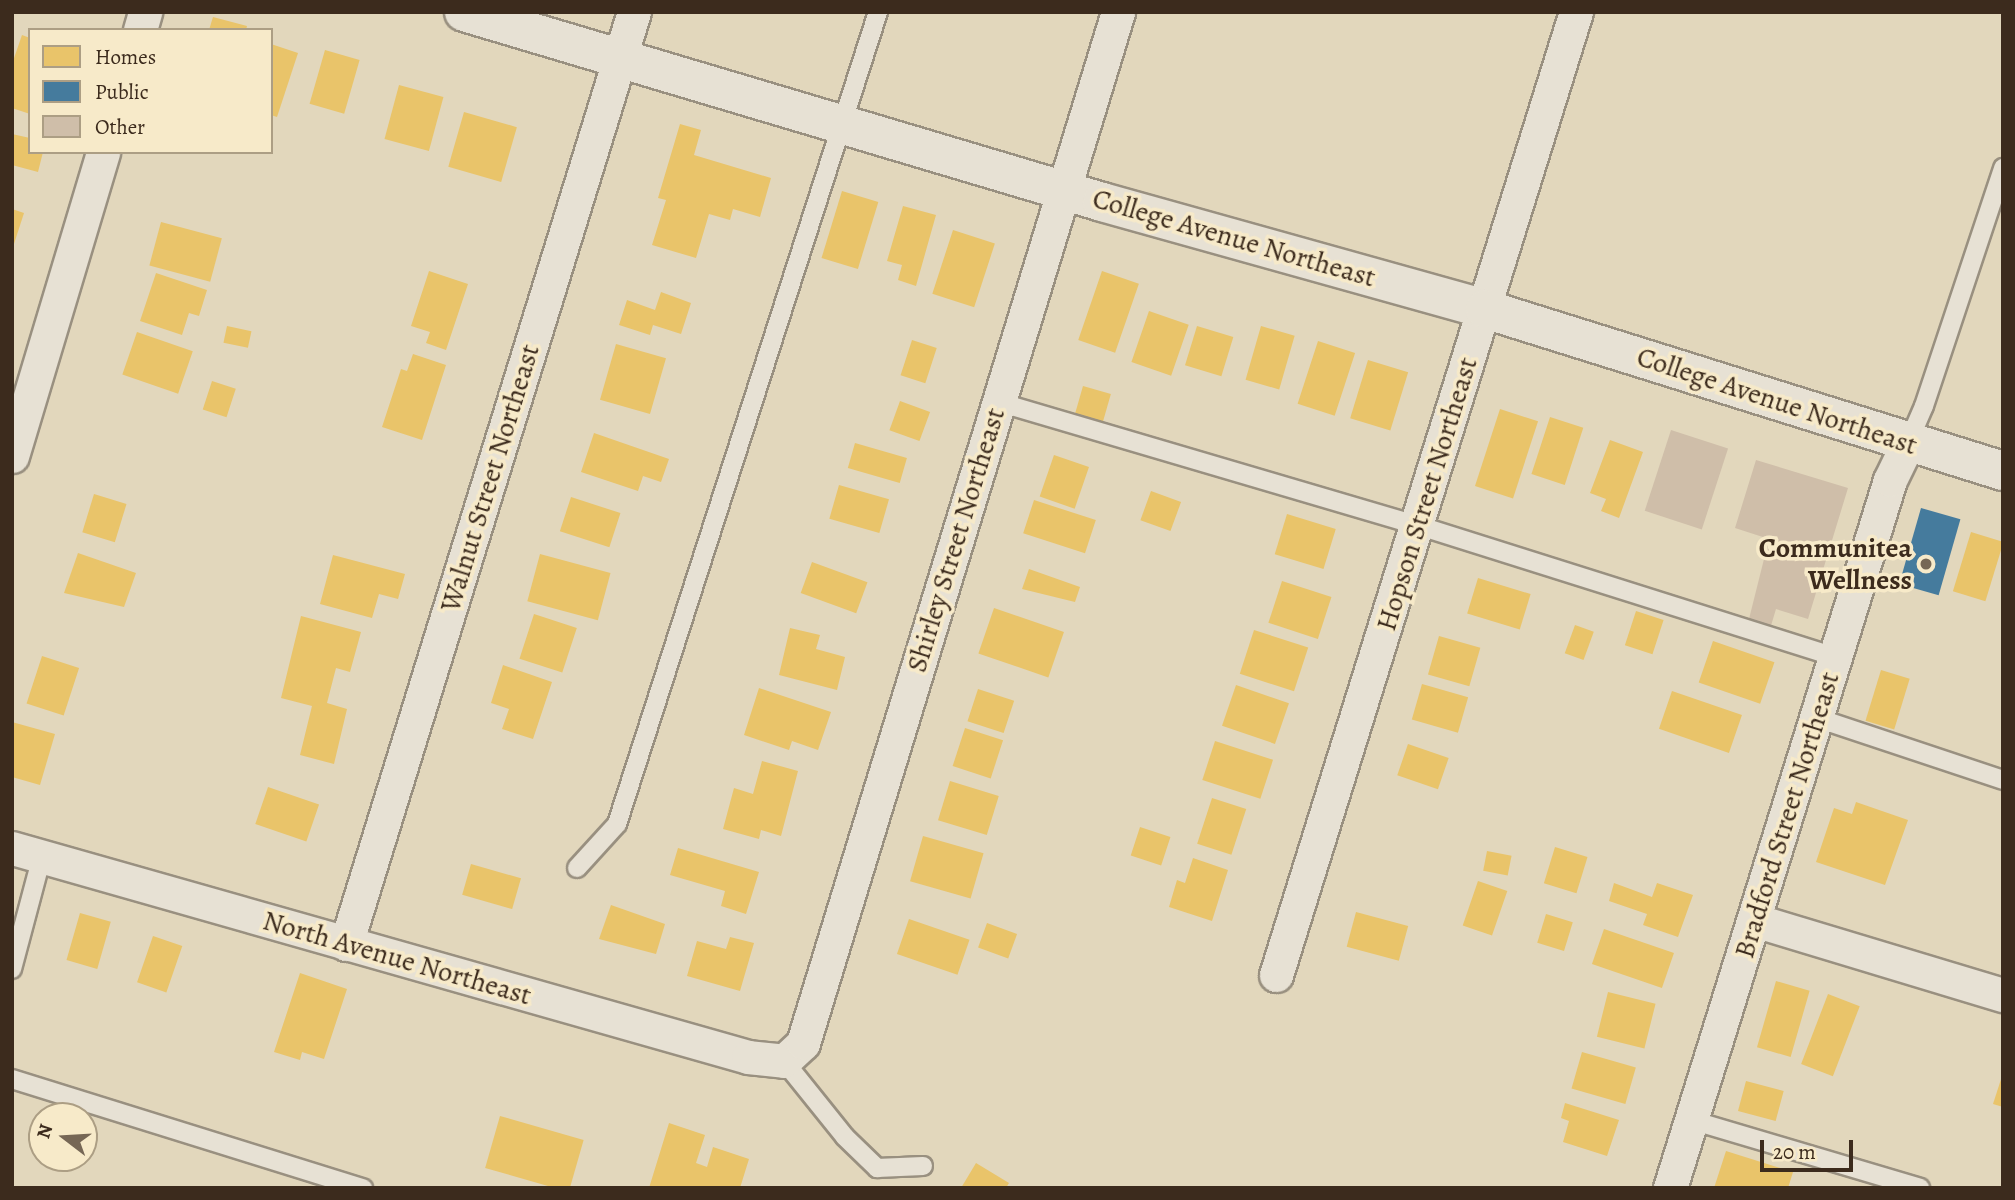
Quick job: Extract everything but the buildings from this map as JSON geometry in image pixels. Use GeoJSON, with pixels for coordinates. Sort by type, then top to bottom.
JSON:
{"type":"FeatureCollection","features":[{"type":"Feature","properties":{"kind":"main road","name":"College Avenue Northeast"},"geometry":{"type":"LineString","coordinates":[[464,12],[1062,190],[1485,309],[2003,471]]}},
{"type":"Feature","properties":{"kind":"street","name":"Walnut Street Northeast"},"geometry":{"type":"LineString","coordinates":[[346,944],[634,12]]}},
{"type":"Feature","properties":{"kind":"street","name":"Shirley Street Northeast"},"geometry":{"type":"LineString","coordinates":[[784,1061],[803,1043],[1118,12]]}},
{"type":"Feature","properties":{"kind":"street","name":"Hopson Street Northeast"},"geometry":{"type":"LineString","coordinates":[[1276,975],[1576,12]]}},
{"type":"Feature","properties":{"kind":"street"},"geometry":{"type":"LineString","coordinates":[[12,456],[102,154]]}},
{"type":"Feature","properties":{"kind":"street","name":"Bradford Street Northeast"},"geometry":{"type":"LineString","coordinates":[[1670,1188],[1891,480],[1908,443]]}},
{"type":"Feature","properties":{"kind":"street","name":"North Avenue Northeast"},"geometry":{"type":"LineString","coordinates":[[27,852],[748,1057],[784,1061]]}},
{"type":"Feature","properties":{"kind":"street"},"geometry":{"type":"LineString","coordinates":[[1754,920],[2003,995]]}},
{"type":"Feature","properties":{"kind":"lane"},"geometry":{"type":"LineString","coordinates":[[577,868],[617,824],[844,125],[878,12]]}},
{"type":"Feature","properties":{"kind":"lane"},"geometry":{"type":"LineString","coordinates":[[1908,443],[1924,406],[2003,168]]}},
{"type":"Feature","properties":{"kind":"lane"},"geometry":{"type":"LineString","coordinates":[[998,402],[1417,525],[1836,657]]}},
{"type":"Feature","properties":{"kind":"lane"},"geometry":{"type":"LineString","coordinates":[[1817,718],[2003,779]]}},
{"type":"Feature","properties":{"kind":"lane"},"geometry":{"type":"LineString","coordinates":[[12,969],[27,852]]}},
{"type":"Feature","properties":{"kind":"lane"},"geometry":{"type":"LineString","coordinates":[[784,1061],[845,1136],[877,1167],[923,1166]]}},
{"type":"Feature","properties":{"kind":"lane"},"geometry":{"type":"LineString","coordinates":[[12,1079],[363,1188]]}},
{"type":"Feature","properties":{"kind":"lane"},"geometry":{"type":"LineString","coordinates":[[1691,1121],[1920,1188]]}},
{"type":"Feature","properties":{"kind":"place","name":"Communitea Wellness"},"geometry":{"type":"Point","coordinates":[1926,564]}}]}
